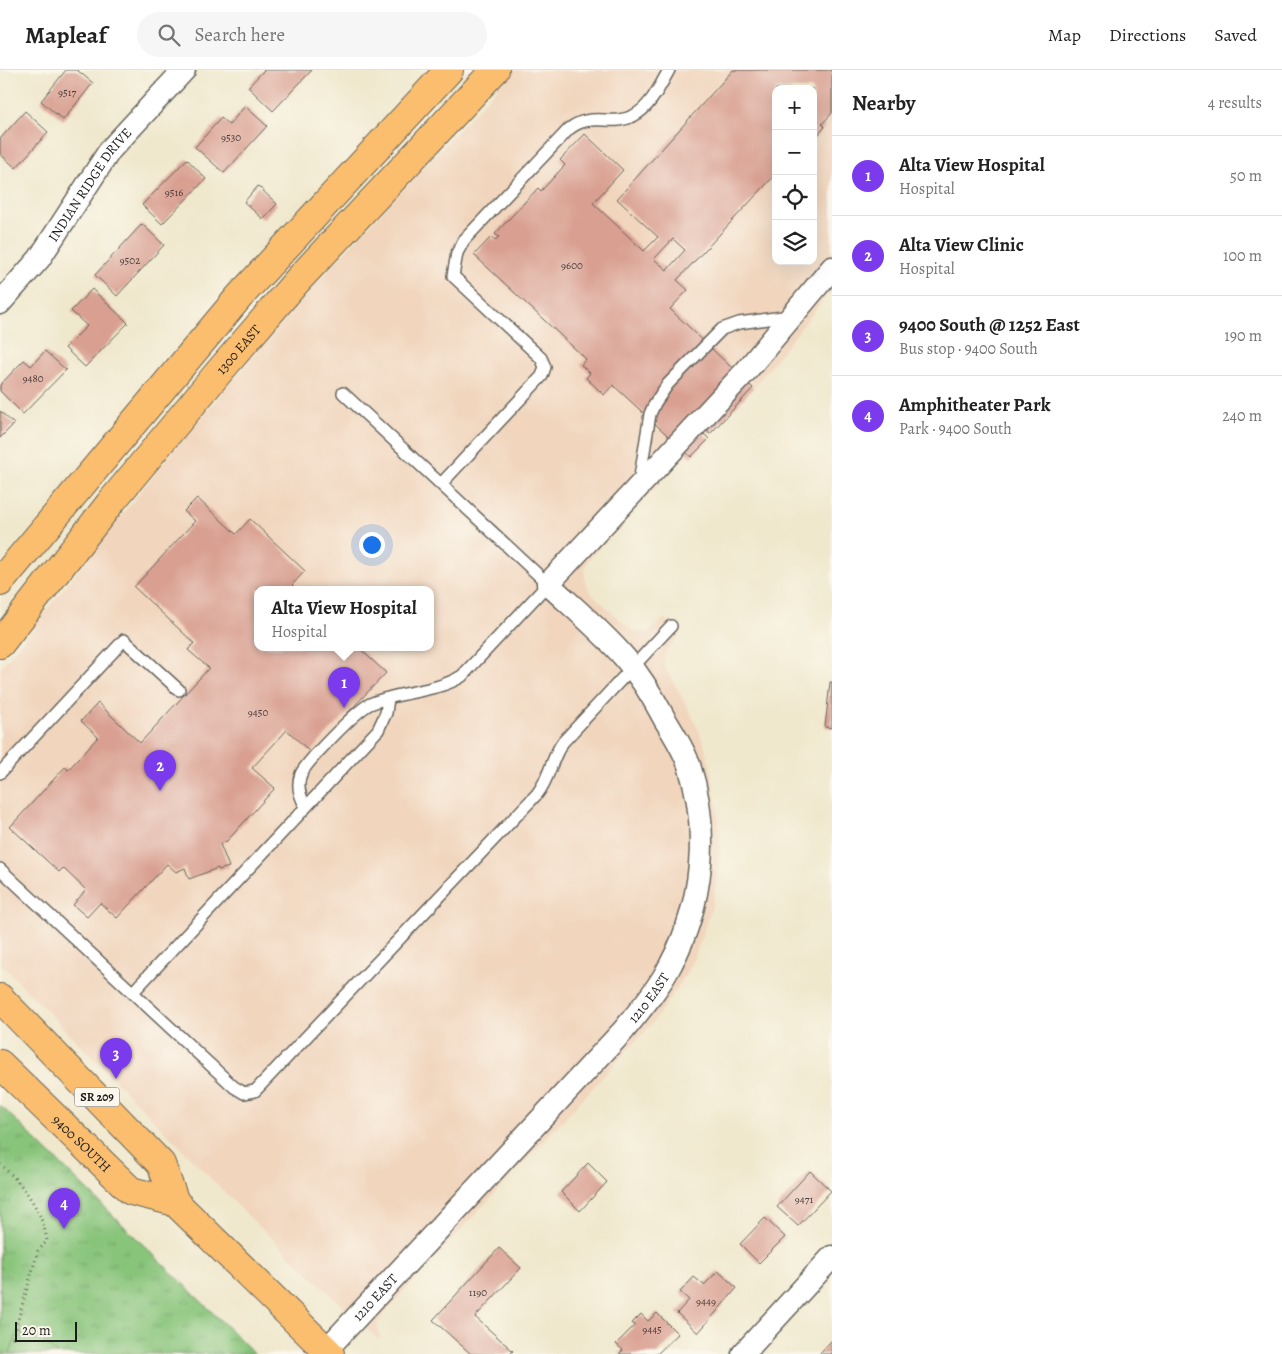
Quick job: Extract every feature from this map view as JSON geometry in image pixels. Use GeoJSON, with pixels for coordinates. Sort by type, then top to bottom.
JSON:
{"type":"FeatureCollection","features":[{"type":"Feature","properties":{"kind":"main road"},"geometry":{"type":"LineString","coordinates":[[0,582],[239,296],[448,70]]}},
{"type":"Feature","properties":{"kind":"main road","name":"1300 EAST"},"geometry":{"type":"LineString","coordinates":[[0,644],[110,502],[218,373],[304,274],[495,70]]}},
{"type":"Feature","properties":{"kind":"main road","name":"SR 209"},"geometry":{"type":"LineString","coordinates":[[0,998],[161,1164],[175,1202],[328,1352]]}},
{"type":"Feature","properties":{"kind":"main road","name":"9400 SOUTH"},"geometry":{"type":"LineString","coordinates":[[0,1064],[132,1191],[175,1202]]}},
{"type":"Feature","properties":{"kind":"street","name":"INDIAN RIDGE DRIVE"},"geometry":{"type":"LineString","coordinates":[[0,303],[39,259],[110,150],[184,70]]}},
{"type":"Feature","properties":{"kind":"street"},"geometry":{"type":"LineString","coordinates":[[548,584],[746,372],[832,268]]}},
{"type":"Feature","properties":{"kind":"street","name":"1210 EAST"},"geometry":{"type":"LineString","coordinates":[[328,1352],[623,1032],[671,964],[682,941],[696,892],[701,849],[699,813],[688,764],[654,698],[632,668],[614,646],[548,584]]}},
{"type":"Feature","properties":{"kind":"street"},"geometry":{"type":"LineString","coordinates":[[743,1354],[832,1257]]}},
{"type":"Feature","properties":{"kind":"lane"},"geometry":{"type":"LineString","coordinates":[[441,484],[542,376],[545,367],[541,358],[453,276],[460,246],[569,129],[583,120],[617,120],[632,117],[651,98],[670,70]]}},
{"type":"Feature","properties":{"kind":"lane"},"geometry":{"type":"LineString","coordinates":[[638,488],[650,414],[668,384],[722,329],[739,322],[792,316]]}},
{"type":"Feature","properties":{"kind":"lane"},"geometry":{"type":"LineString","coordinates":[[306,807],[299,791],[301,774],[304,768],[358,711],[372,703],[449,683],[462,676],[548,584],[343,393]]}},
{"type":"Feature","properties":{"kind":"lane"},"geometry":{"type":"LineString","coordinates":[[0,868],[234,1087],[244,1093],[260,1089],[537,794],[548,779],[555,756],[563,742],[671,626]]}},
{"type":"Feature","properties":{"kind":"lane"},"geometry":{"type":"LineString","coordinates":[[0,773],[124,640],[179,690]]}},
{"type":"Feature","properties":{"kind":"lane"},"geometry":{"type":"LineString","coordinates":[[133,992],[378,730],[386,714],[388,698]]}},
{"type":"Feature","properties":{"kind":"path"},"geometry":{"type":"LineString","coordinates":[[0,1164],[12,1175],[34,1204],[47,1241],[38,1250],[13,1336],[16,1337]]}},
{"type":"Feature","properties":{"kind":"shaded area"},"geometry":{"type":"Polygon","coordinates":[[[514,70],[832,70],[832,289],[753,388],[710,434],[706,430],[703,433],[709,439],[691,457],[687,454],[593,554],[585,567],[585,581],[590,592],[632,631],[648,633],[664,618],[681,633],[665,652],[663,664],[694,719],[704,744],[711,770],[719,823],[720,849],[713,904],[695,956],[682,981],[650,1026],[383,1314],[378,1325],[380,1341],[240,1208],[0,963],[0,669],[161,466],[252,357],[337,260],[514,70]]]}},
{"type":"Feature","properties":{"kind":"green space"},"geometry":{"type":"Polygon","coordinates":[[[0,1105],[255,1354],[0,1354],[0,1105]]]}},
{"type":"Feature","properties":{"kind":"green space"},"geometry":{"type":"Polygon","coordinates":[[[18,1331],[43,1341],[58,1354],[10,1354],[18,1331]]]}},
{"type":"Feature","properties":{"kind":"building"},"geometry":{"type":"Polygon","coordinates":[[[66,70],[77,70],[93,83],[63,120],[41,101],[66,70]]]}},
{"type":"Feature","properties":{"kind":"building"},"geometry":{"type":"Polygon","coordinates":[[[264,70],[312,70],[273,111],[248,87],[264,70]]]}},
{"type":"Feature","properties":{"kind":"building"},"geometry":{"type":"Polygon","coordinates":[[[733,70],[832,70],[832,113],[822,124],[825,127],[817,136],[817,85],[772,85],[772,178],[677,280],[688,290],[670,309],[753,388],[710,434],[706,430],[703,433],[709,439],[691,457],[613,385],[604,395],[586,378],[590,373],[581,365],[586,359],[474,255],[491,237],[495,240],[499,237],[495,234],[538,188],[541,191],[565,165],[560,160],[585,134],[623,170],[593,203],[644,251],[658,237],[617,199],[733,70]],[[673,239],[654,259],[667,270],[685,250],[673,239]]]}},
{"type":"Feature","properties":{"kind":"building"},"geometry":{"type":"Polygon","coordinates":[[[245,106],[267,126],[224,173],[195,147],[221,118],[229,125],[245,106]]]}},
{"type":"Feature","properties":{"kind":"building"},"geometry":{"type":"Polygon","coordinates":[[[25,111],[48,132],[16,168],[0,154],[0,139],[25,111]]]}},
{"type":"Feature","properties":{"kind":"building"},"geometry":{"type":"Polygon","coordinates":[[[187,159],[206,179],[162,224],[142,205],[187,159]]]}},
{"type":"Feature","properties":{"kind":"building"},"geometry":{"type":"Polygon","coordinates":[[[258,186],[277,204],[263,219],[244,202],[258,186]]]}},
{"type":"Feature","properties":{"kind":"building"},"geometry":{"type":"Polygon","coordinates":[[[142,224],[164,245],[117,296],[95,275],[142,224]]]}},
{"type":"Feature","properties":{"kind":"building"},"geometry":{"type":"Polygon","coordinates":[[[92,289],[128,323],[85,367],[65,348],[87,326],[71,311],[92,289]]]}},
{"type":"Feature","properties":{"kind":"building"},"geometry":{"type":"Polygon","coordinates":[[[45,351],[66,370],[23,414],[0,391],[0,385],[24,360],[31,366],[45,351]]]}},
{"type":"Feature","properties":{"kind":"building"},"geometry":{"type":"Polygon","coordinates":[[[0,411],[14,424],[0,438],[0,411]]]}},
{"type":"Feature","properties":{"kind":"building"},"geometry":{"type":"Polygon","coordinates":[[[197,498],[236,534],[250,519],[305,571],[293,586],[254,586],[254,651],[362,651],[386,673],[310,752],[287,730],[252,768],[275,788],[227,841],[220,844],[229,867],[219,870],[218,868],[189,879],[185,868],[176,872],[167,864],[117,918],[100,903],[87,917],[73,905],[86,890],[63,868],[59,872],[10,827],[65,767],[68,770],[98,737],[81,721],[98,703],[140,743],[209,668],[188,650],[194,643],[134,587],[195,521],[184,511],[197,498]]]}},
{"type":"Feature","properties":{"kind":"building"},"geometry":{"type":"Polygon","coordinates":[[[830,682],[832,682],[832,728],[825,727],[830,682]]]}},
{"type":"Feature","properties":{"kind":"building"},"geometry":{"type":"Polygon","coordinates":[[[588,1163],[607,1182],[580,1211],[561,1192],[588,1163]]]}},
{"type":"Feature","properties":{"kind":"building"},"geometry":{"type":"Polygon","coordinates":[[[810,1171],[831,1191],[798,1226],[777,1207],[810,1171]]]}},
{"type":"Feature","properties":{"kind":"building"},"geometry":{"type":"Polygon","coordinates":[[[765,1218],[785,1237],[759,1263],[740,1244],[765,1218]]]}},
{"type":"Feature","properties":{"kind":"building"},"geometry":{"type":"Polygon","coordinates":[[[499,1248],[521,1268],[475,1317],[513,1351],[510,1354],[471,1354],[433,1320],[499,1248]]]}},
{"type":"Feature","properties":{"kind":"building"},"geometry":{"type":"Polygon","coordinates":[[[718,1271],[737,1288],[698,1333],[677,1313],[689,1300],[680,1292],[694,1277],[704,1285],[718,1271]]]}},
{"type":"Feature","properties":{"kind":"building"},"geometry":{"type":"Polygon","coordinates":[[[657,1313],[678,1334],[657,1354],[619,1354],[623,1350],[616,1344],[635,1325],[632,1323],[641,1314],[648,1321],[657,1313]]]}},
{"type":"Feature","properties":{"kind":"building"},"geometry":{"type":"Polygon","coordinates":[[[832,1340],[832,1354],[819,1354],[832,1340]]]}},
{"type":"Feature","properties":{"kind":"place","name":"Alta View Hospital"},"geometry":{"type":"Point","coordinates":[344,708]}},
{"type":"Feature","properties":{"kind":"place","name":"Alta View Clinic"},"geometry":{"type":"Point","coordinates":[160,791]}},
{"type":"Feature","properties":{"kind":"place","name":"9400 South @ 1252 East"},"geometry":{"type":"Point","coordinates":[116,1079]}},
{"type":"Feature","properties":{"kind":"place","name":"Amphitheater Park"},"geometry":{"type":"Point","coordinates":[64,1229]}}]}
